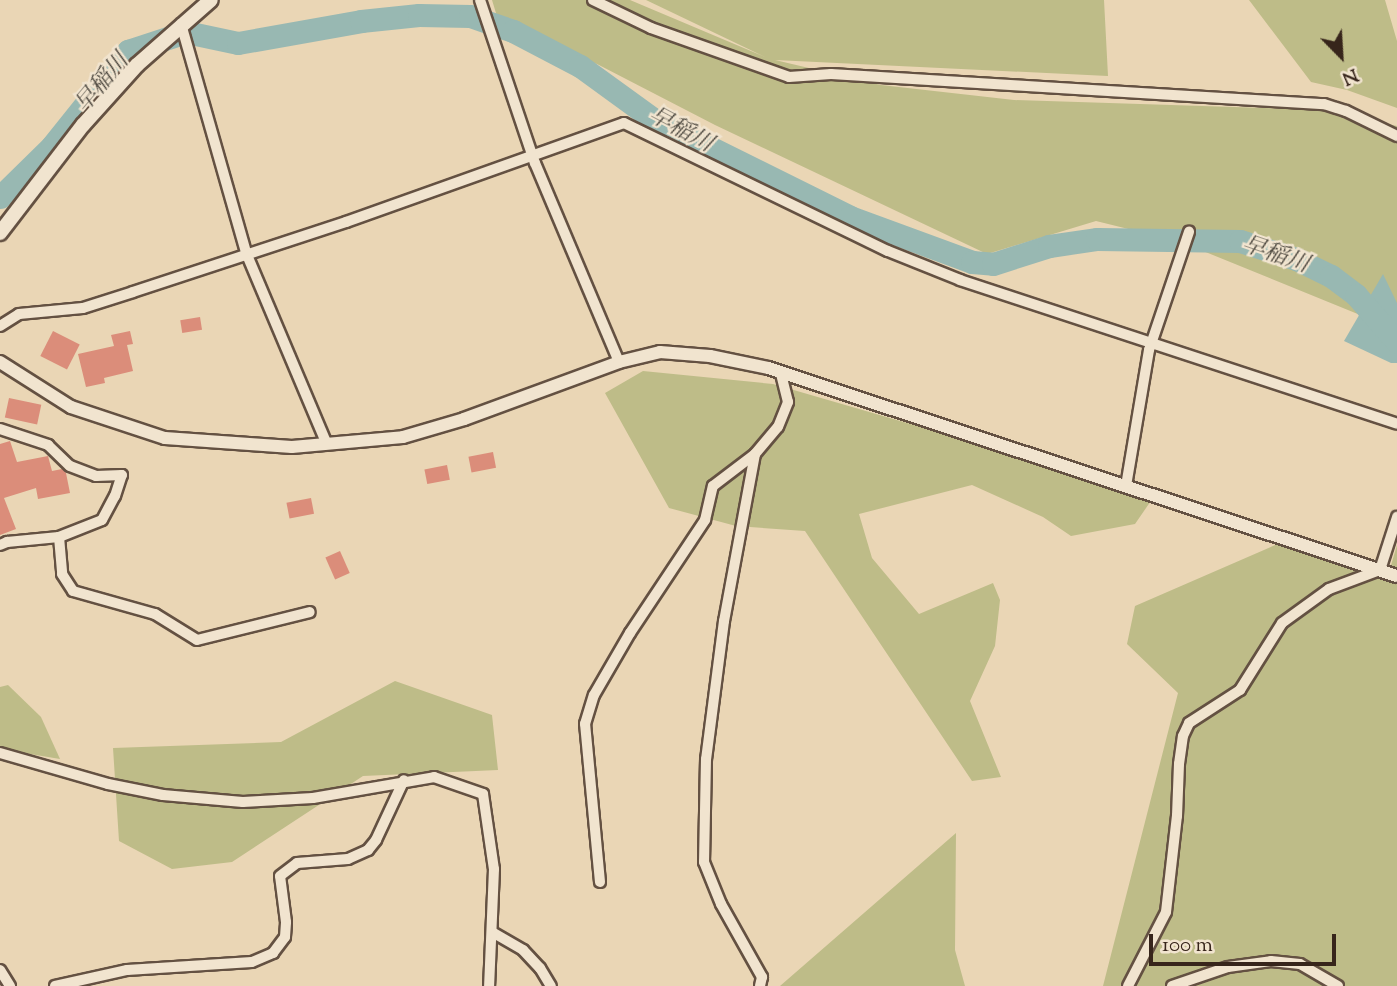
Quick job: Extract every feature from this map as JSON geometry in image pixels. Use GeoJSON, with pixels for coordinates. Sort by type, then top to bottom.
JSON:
{"type":"FeatureCollection","features":[{"type":"Feature","properties":{"kind":"main road"},"geometry":{"type":"LineString","coordinates":[[0,233],[83,125],[137,65],[211,0]]}},
{"type":"Feature","properties":{"kind":"street"},"geometry":{"type":"LineString","coordinates":[[480,0],[533,156],[619,362]]}},
{"type":"Feature","properties":{"kind":"street"},"geometry":{"type":"LineString","coordinates":[[593,0],[651,28],[789,77],[831,74],[1324,104],[1346,111],[1397,136]]}},
{"type":"Feature","properties":{"kind":"street"},"geometry":{"type":"LineString","coordinates":[[181,24],[247,255],[327,444]]}},
{"type":"Feature","properties":{"kind":"street"},"geometry":{"type":"LineString","coordinates":[[0,326],[19,314],[83,308],[247,255],[624,123],[888,251],[960,280],[1397,424]]}},
{"type":"Feature","properties":{"kind":"street"},"geometry":{"type":"LineString","coordinates":[[1126,486],[1149,350],[1189,232]]}},
{"type":"Feature","properties":{"kind":"street"},"geometry":{"type":"LineString","coordinates":[[0,362],[27,382],[71,407],[165,438],[292,447],[403,437],[464,419],[619,362],[660,352],[683,352],[768,368],[1397,576]]}},
{"type":"Feature","properties":{"kind":"street"},"geometry":{"type":"LineString","coordinates":[[600,881],[585,723],[594,695],[630,633],[705,520],[713,486],[755,454],[778,427],[788,402],[781,373]]}},
{"type":"Feature","properties":{"kind":"street"},"geometry":{"type":"LineString","coordinates":[[0,429],[48,444],[71,466],[96,477],[122,475],[102,520],[59,537],[0,545]]}},
{"type":"Feature","properties":{"kind":"street"},"geometry":{"type":"LineString","coordinates":[[755,454],[724,621],[706,759],[704,862],[721,904],[762,977],[760,986]]}},
{"type":"Feature","properties":{"kind":"street"},"geometry":{"type":"LineString","coordinates":[[1380,570],[1397,517]]}},
{"type":"Feature","properties":{"kind":"street"},"geometry":{"type":"LineString","coordinates":[[59,537],[62,574],[73,592],[155,614],[197,640],[310,612]]}},
{"type":"Feature","properties":{"kind":"street"},"geometry":{"type":"LineString","coordinates":[[1128,986],[1166,912],[1175,839],[1179,764],[1183,736],[1189,723],[1240,690],[1282,623],[1329,589],[1380,570]]}},
{"type":"Feature","properties":{"kind":"street"},"geometry":{"type":"LineString","coordinates":[[0,753],[141,791],[243,802],[313,798],[404,780],[434,777],[483,793],[494,869],[489,986]]}},
{"type":"Feature","properties":{"kind":"street"},"geometry":{"type":"LineString","coordinates":[[55,986],[127,970],[253,962],[273,953],[285,937],[286,930],[280,876],[297,863],[348,859],[368,850],[376,840],[404,780]]}},
{"type":"Feature","properties":{"kind":"street"},"geometry":{"type":"LineString","coordinates":[[492,932],[523,950],[541,968],[551,986]]}},
{"type":"Feature","properties":{"kind":"street"},"geometry":{"type":"LineString","coordinates":[[1172,986],[1228,967],[1271,961],[1300,964],[1338,986]]}},
{"type":"Feature","properties":{"kind":"street"},"geometry":{"type":"LineString","coordinates":[[0,970],[10,986]]}},
{"type":"Feature","properties":{"kind":"shaded area"},"geometry":{"type":"Polygon","coordinates":[[[492,0],[630,0],[765,57],[646,0],[1104,0],[1108,76],[775,60],[881,85],[1014,100],[1326,110],[1397,126],[1397,330],[1181,242],[1096,221],[987,254],[715,125],[597,64],[502,33],[492,0]]]}},
{"type":"Feature","properties":{"kind":"shaded area"},"geometry":{"type":"Polygon","coordinates":[[[1249,0],[1385,0],[1397,41],[1397,108],[1347,90],[1311,82],[1249,0]]]}},
{"type":"Feature","properties":{"kind":"shaded area"},"geometry":{"type":"Polygon","coordinates":[[[643,371],[773,384],[1155,495],[1135,524],[1071,536],[1043,517],[972,485],[859,514],[872,558],[919,614],[993,583],[1000,600],[995,646],[970,701],[1001,777],[972,781],[805,531],[736,526],[669,508],[605,393],[643,371]]]}},
{"type":"Feature","properties":{"kind":"shaded area"},"geometry":{"type":"Polygon","coordinates":[[[1289,539],[1389,572],[1397,545],[1397,986],[1103,986],[1178,693],[1127,644],[1135,606],[1289,539]]]}},
{"type":"Feature","properties":{"kind":"shaded area"},"geometry":{"type":"Polygon","coordinates":[[[395,681],[492,715],[498,770],[363,776],[232,862],[172,869],[119,841],[113,748],[281,742],[395,681]]]}},
{"type":"Feature","properties":{"kind":"shaded area"},"geometry":{"type":"Polygon","coordinates":[[[8,685],[41,717],[60,759],[0,749],[0,687],[8,685]]]}},
{"type":"Feature","properties":{"kind":"shaded area"},"geometry":{"type":"Polygon","coordinates":[[[956,833],[955,950],[965,986],[780,986],[956,833]]]}},
{"type":"Feature","properties":{"kind":"water"},"geometry":{"type":"Polygon","coordinates":[[[1383,274],[1397,303],[1397,363],[1391,363],[1344,341],[1383,274]]]}},
{"type":"Feature","properties":{"kind":"building"},"geometry":{"type":"Polygon","coordinates":[[[200,317],[202,330],[182,333],[180,320],[200,317]]]}},
{"type":"Feature","properties":{"kind":"building"},"geometry":{"type":"Polygon","coordinates":[[[53,331],[80,345],[67,370],[40,356],[53,331]]]}},
{"type":"Feature","properties":{"kind":"building"},"geometry":{"type":"Polygon","coordinates":[[[130,331],[133,344],[127,345],[133,371],[104,378],[105,383],[86,387],[78,354],[114,346],[111,335],[130,331]]]}},
{"type":"Feature","properties":{"kind":"building"},"geometry":{"type":"Polygon","coordinates":[[[9,398],[41,405],[37,424],[5,418],[9,398]]]}},
{"type":"Feature","properties":{"kind":"building"},"geometry":{"type":"Polygon","coordinates":[[[10,441],[17,462],[48,456],[52,471],[62,469],[66,473],[70,493],[38,499],[36,488],[4,498],[16,529],[0,535],[0,444],[10,441]]]}},
{"type":"Feature","properties":{"kind":"building"},"geometry":{"type":"Polygon","coordinates":[[[493,452],[496,468],[472,472],[468,457],[493,452]]]}},
{"type":"Feature","properties":{"kind":"building"},"geometry":{"type":"Polygon","coordinates":[[[447,465],[450,480],[427,484],[424,469],[447,465]]]}},
{"type":"Feature","properties":{"kind":"building"},"geometry":{"type":"Polygon","coordinates":[[[311,498],[314,514],[290,518],[286,503],[311,498]]]}},
{"type":"Feature","properties":{"kind":"building"},"geometry":{"type":"Polygon","coordinates":[[[340,551],[350,573],[335,579],[325,558],[340,551]]]}},
{"type":"Feature","properties":{"kind":"waterway","name":"早稲川"},"geometry":{"type":"LineString","coordinates":[[0,197],[52,146],[128,51],[186,32],[238,43],[361,21],[419,15],[470,16],[513,31],[580,66],[653,119],[850,217],[972,262],[993,264],[1049,246],[1097,239],[1240,241],[1296,259],[1331,276],[1356,295],[1397,342]]}}]}
